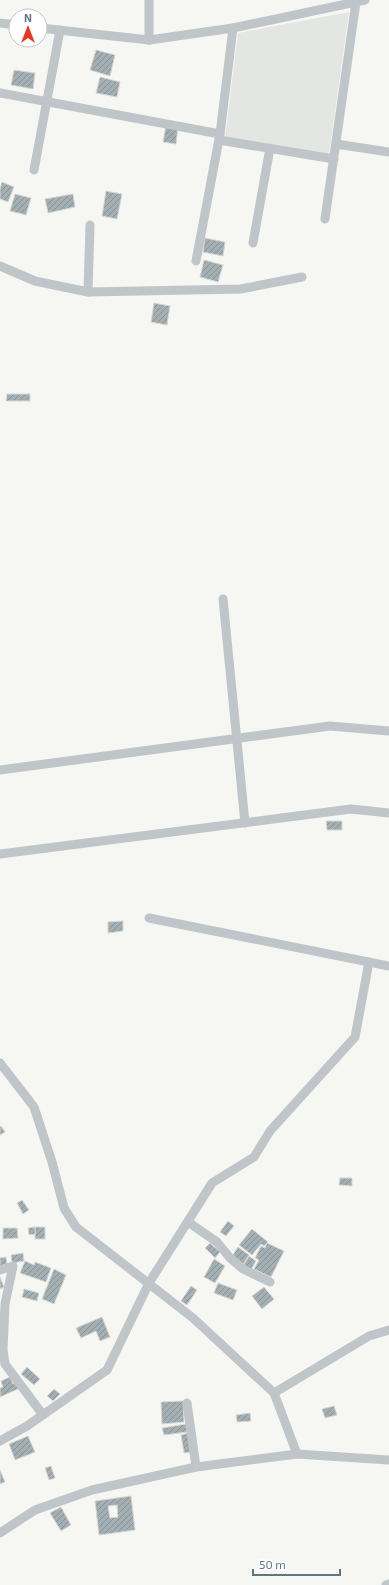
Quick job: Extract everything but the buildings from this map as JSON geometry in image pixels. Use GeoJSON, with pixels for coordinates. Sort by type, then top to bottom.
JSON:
{"type":"FeatureCollection","features":[{"type":"Feature","properties":{"kind":"street"},"geometry":{"type":"LineString","coordinates":[[149,40],[150,0]]}},
{"type":"Feature","properties":{"kind":"street"},"geometry":{"type":"LineString","coordinates":[[48,29],[149,40],[233,28],[360,1],[325,219]]}},
{"type":"Feature","properties":{"kind":"street"},"geometry":{"type":"LineString","coordinates":[[196,261],[220,137],[233,28]]}},
{"type":"Feature","properties":{"kind":"street"},"geometry":{"type":"LineString","coordinates":[[34,170],[60,30]]}},
{"type":"Feature","properties":{"kind":"street"},"geometry":{"type":"LineString","coordinates":[[0,93],[270,148],[334,159]]}},
{"type":"Feature","properties":{"kind":"street"},"geometry":{"type":"LineString","coordinates":[[336,144],[389,152]]}},
{"type":"Feature","properties":{"kind":"street"},"geometry":{"type":"LineString","coordinates":[[253,243],[270,148]]}},
{"type":"Feature","properties":{"kind":"street"},"geometry":{"type":"LineString","coordinates":[[88,292],[90,225]]}},
{"type":"Feature","properties":{"kind":"street"},"geometry":{"type":"LineString","coordinates":[[0,266],[35,281],[88,292],[241,289],[302,277]]}},
{"type":"Feature","properties":{"kind":"street"},"geometry":{"type":"LineString","coordinates":[[223,599],[245,823]]}},
{"type":"Feature","properties":{"kind":"street"},"geometry":{"type":"LineString","coordinates":[[0,770],[330,726],[389,731]]}},
{"type":"Feature","properties":{"kind":"street"},"geometry":{"type":"LineString","coordinates":[[0,854],[351,809],[389,813]]}},
{"type":"Feature","properties":{"kind":"street"},"geometry":{"type":"LineString","coordinates":[[149,918],[389,966]]}},
{"type":"Feature","properties":{"kind":"street"},"geometry":{"type":"LineString","coordinates":[[0,1441],[27,1426],[107,1370],[149,1283],[212,1183],[254,1157],[270,1131],[355,1037],[369,962]]}},
{"type":"Feature","properties":{"kind":"street"},"geometry":{"type":"LineString","coordinates":[[0,1063],[34,1107],[52,1162],[64,1208],[76,1228],[193,1318],[274,1393],[297,1454]]}},
{"type":"Feature","properties":{"kind":"street"},"geometry":{"type":"LineString","coordinates":[[188,1222],[217,1242],[230,1258],[243,1269],[270,1282]]}},
{"type":"Feature","properties":{"kind":"street"},"geometry":{"type":"LineString","coordinates":[[0,1270],[13,1266],[6,1304],[3,1350],[5,1364],[43,1415]]}},
{"type":"Feature","properties":{"kind":"street"},"geometry":{"type":"LineString","coordinates":[[274,1393],[369,1336],[389,1330]]}},
{"type":"Feature","properties":{"kind":"street"},"geometry":{"type":"LineString","coordinates":[[187,1403],[196,1467]]}},
{"type":"Feature","properties":{"kind":"street"},"geometry":{"type":"LineString","coordinates":[[0,1533],[35,1510],[92,1490],[196,1467],[297,1454],[389,1460]]}},
{"type":"Feature","properties":{"kind":"shaded area"},"geometry":{"type":"Polygon","coordinates":[[[349,12],[329,155],[225,138],[238,33],[349,12]]]}}]}
